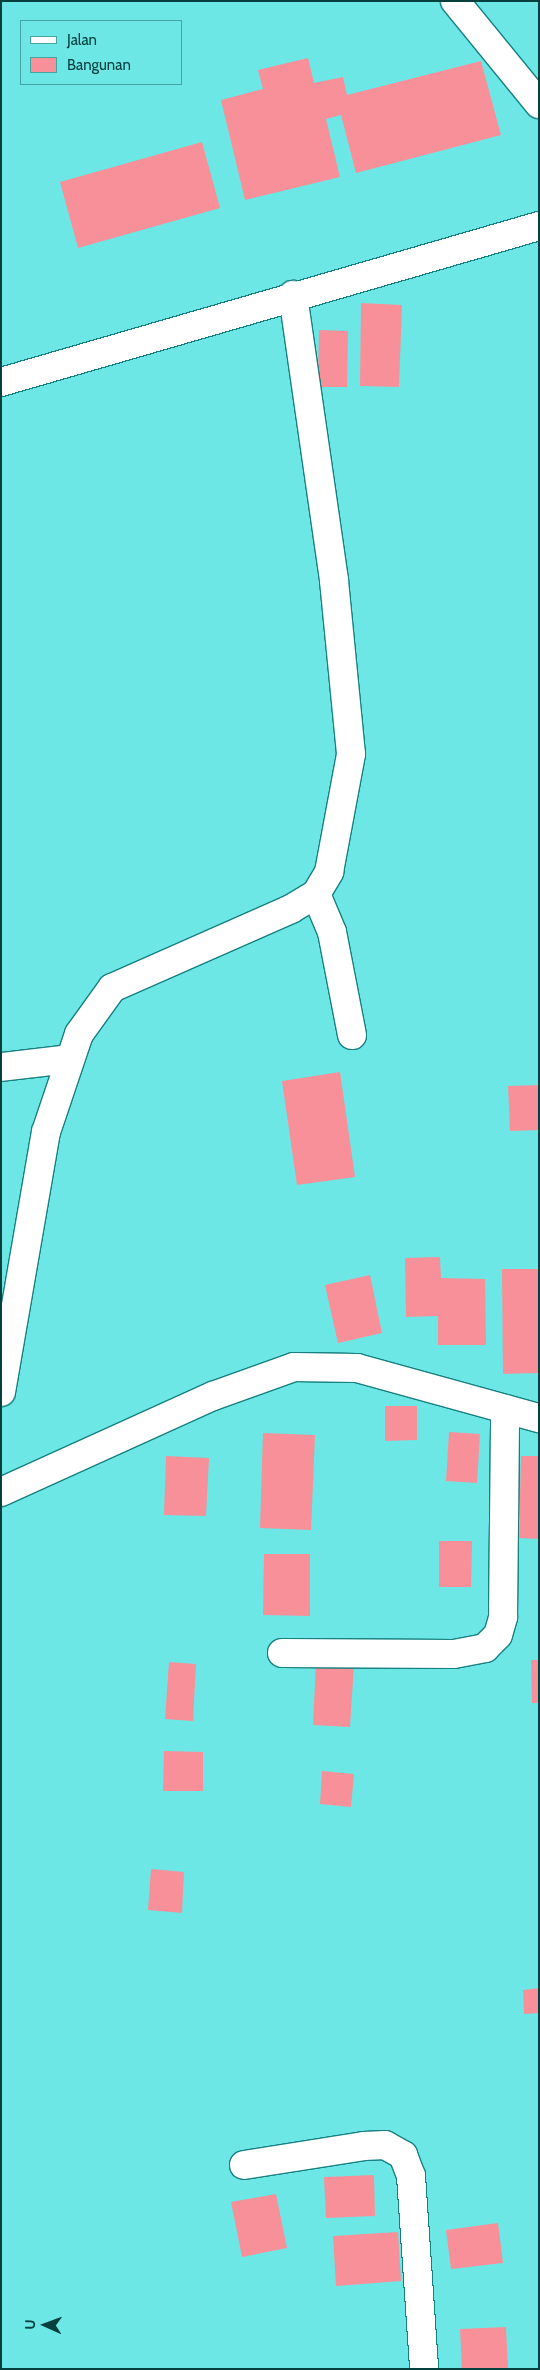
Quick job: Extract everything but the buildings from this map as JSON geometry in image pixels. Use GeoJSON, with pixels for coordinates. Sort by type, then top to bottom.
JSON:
{"type":"FeatureCollection","features":[{"type":"Feature","properties":{"kind":"street"},"geometry":{"type":"LineString","coordinates":[[455,1],[539,104]]}},
{"type":"Feature","properties":{"kind":"street"},"geometry":{"type":"LineString","coordinates":[[1,382],[294,295],[539,226]]}},
{"type":"Feature","properties":{"kind":"street"},"geometry":{"type":"LineString","coordinates":[[1,1392],[46,1132],[79,1034],[112,988],[316,894],[329,872],[339,835],[351,754],[334,580],[294,295]]}},
{"type":"Feature","properties":{"kind":"street"},"geometry":{"type":"LineString","coordinates":[[316,894],[340,960],[352,1035]]}},
{"type":"Feature","properties":{"kind":"street"},"geometry":{"type":"LineString","coordinates":[[1,1067],[70,1059]]}},
{"type":"Feature","properties":{"kind":"street"},"geometry":{"type":"LineString","coordinates":[[1,1492],[213,1396],[294,1367],[347,1366],[539,1418]]}},
{"type":"Feature","properties":{"kind":"street"},"geometry":{"type":"LineString","coordinates":[[282,1653],[454,1654],[485,1648],[498,1635],[503,1617],[505,1409]]}},
{"type":"Feature","properties":{"kind":"street"},"geometry":{"type":"LineString","coordinates":[[244,2165],[385,2145],[403,2155],[411,2176],[424,2369]]}}]}
